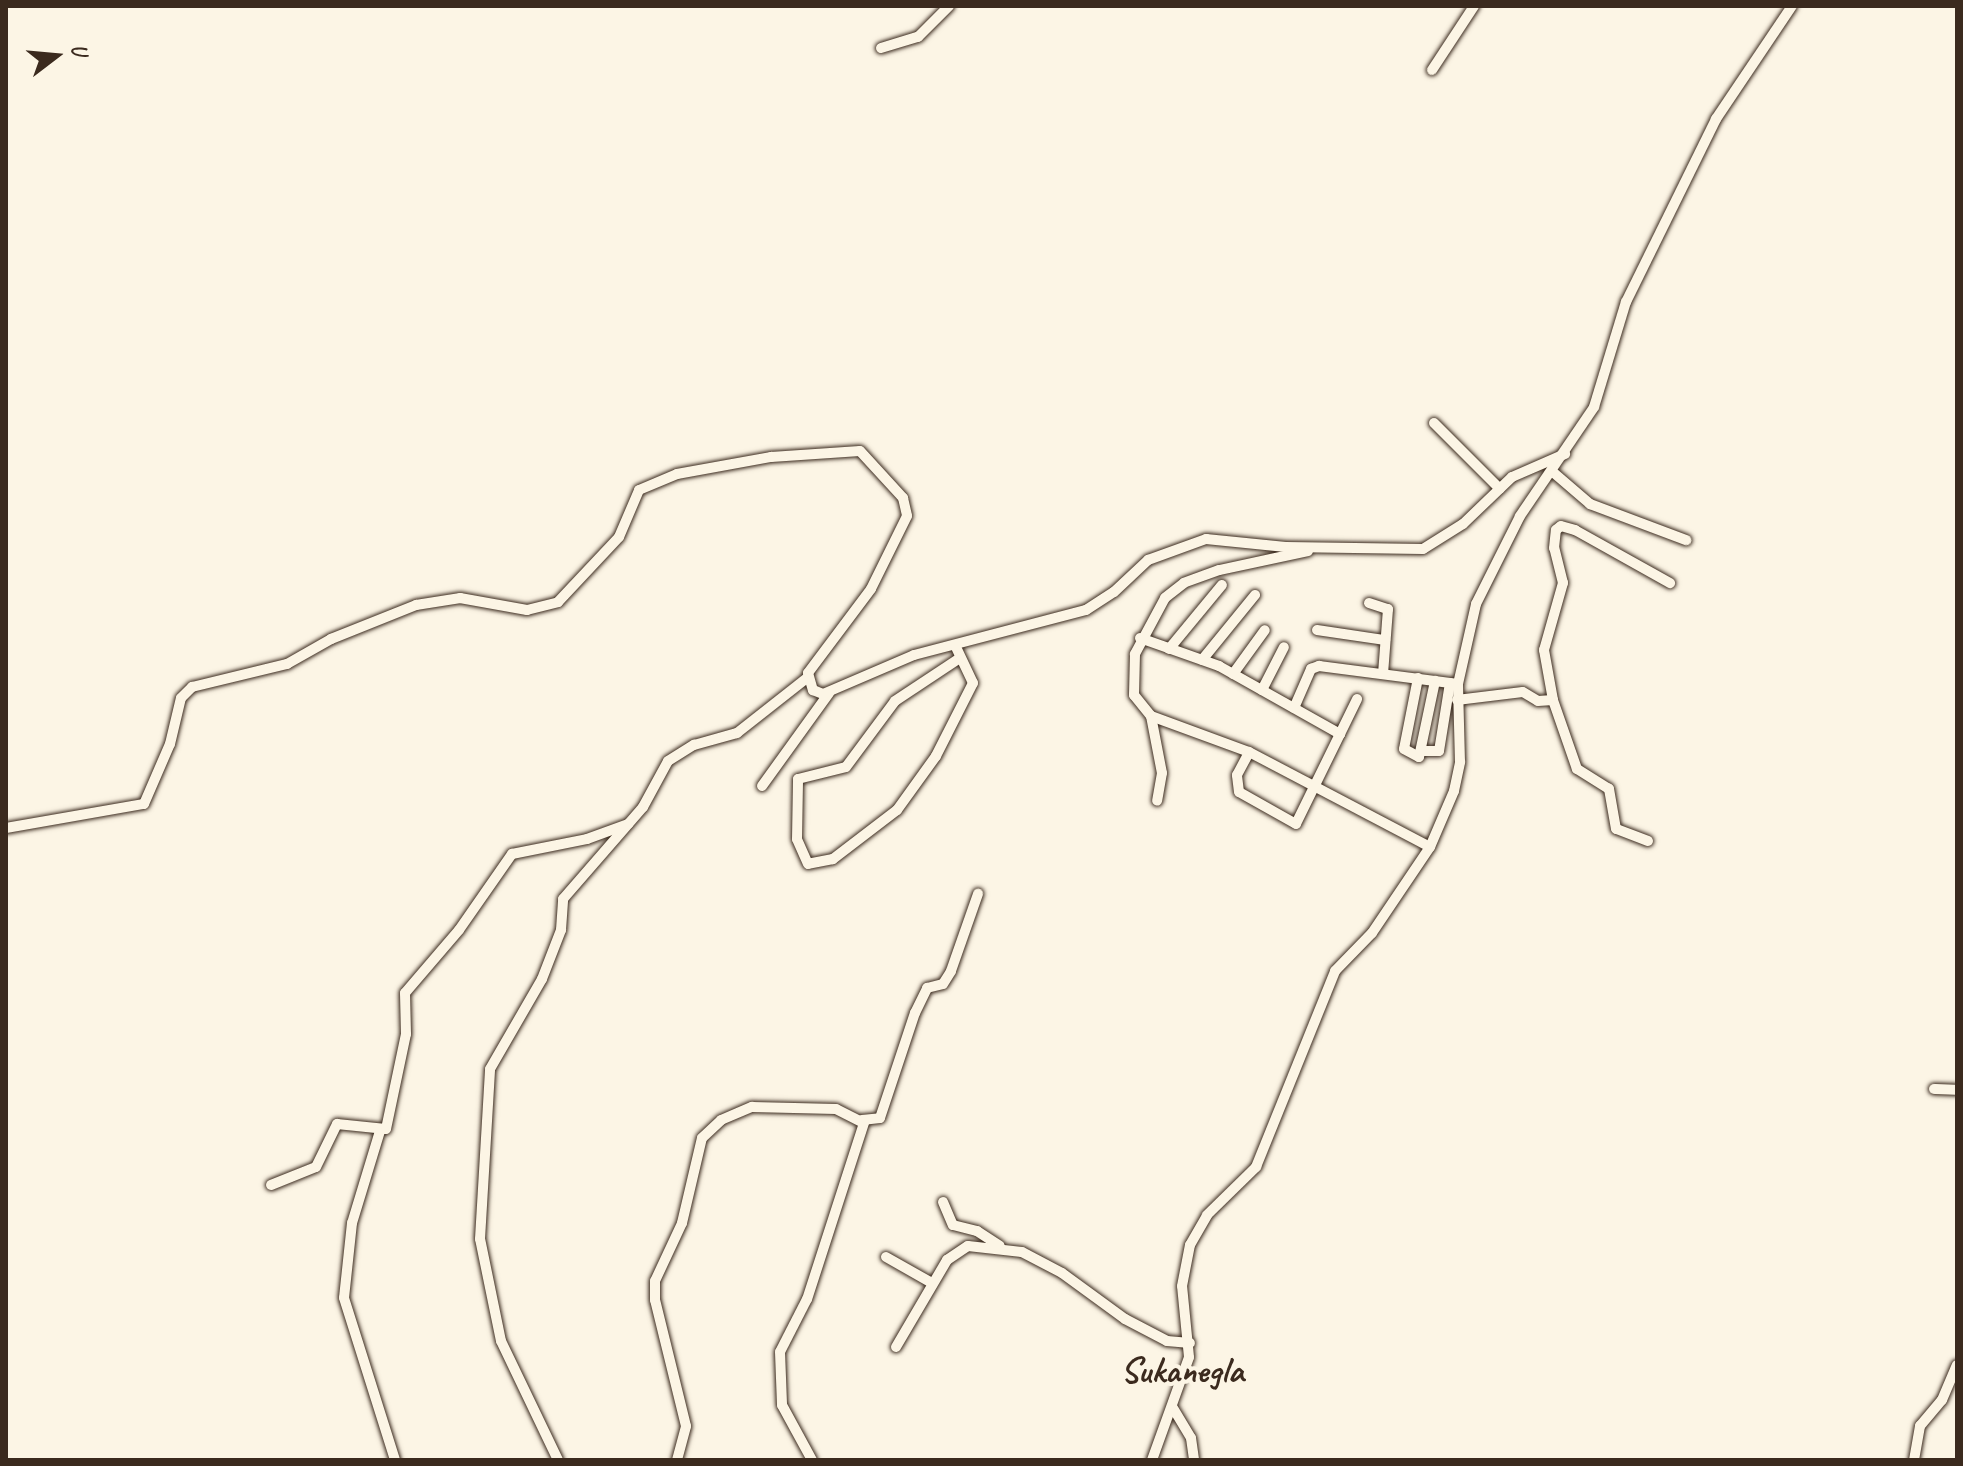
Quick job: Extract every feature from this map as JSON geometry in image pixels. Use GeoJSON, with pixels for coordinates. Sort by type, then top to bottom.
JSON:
{"type":"FeatureCollection","features":[{"type":"Feature","properties":{"kind":"street"},"geometry":{"type":"LineString","coordinates":[[881,48],[918,37],[949,6]]}},
{"type":"Feature","properties":{"kind":"street"},"geometry":{"type":"LineString","coordinates":[[1432,70],[1474,6]]}},
{"type":"Feature","properties":{"kind":"street"},"geometry":{"type":"LineString","coordinates":[[1424,751],[1439,751],[1462,651],[1486,581],[1520,516],[1554,473],[1594,407],[1614,332],[1659,229],[1716,119],[1792,6]]}},
{"type":"Feature","properties":{"kind":"street"},"geometry":{"type":"LineString","coordinates":[[1434,423],[1500,489]]}},
{"type":"Feature","properties":{"kind":"street"},"geometry":{"type":"LineString","coordinates":[[6,828],[144,804],[170,744],[181,698],[192,687],[287,664],[331,639],[416,605],[460,598],[527,610],[558,602],[619,537],[639,490],[659,479],[771,457],[860,451],[895,487],[907,516],[871,589],[807,678],[737,733],[694,745],[668,761],[630,823],[561,903],[562,925],[542,979],[488,1076],[480,1239],[501,1341],[558,1460]]}},
{"type":"Feature","properties":{"kind":"street"},"geometry":{"type":"LineString","coordinates":[[807,678],[815,693],[829,693],[914,655],[1086,610],[1148,560],[1206,539],[1317,548],[1423,549],[1463,524],[1520,473],[1565,454]]}},
{"type":"Feature","properties":{"kind":"street"},"geometry":{"type":"LineString","coordinates":[[1554,473],[1590,504],[1686,540]]}},
{"type":"Feature","properties":{"kind":"street"},"geometry":{"type":"LineString","coordinates":[[1648,841],[1616,829],[1609,789],[1577,769],[1553,700],[1544,650],[1563,585],[1554,548],[1557,528],[1575,530],[1670,583]]}},
{"type":"Feature","properties":{"kind":"street"},"geometry":{"type":"LineString","coordinates":[[1157,801],[1162,773],[1151,716],[1133,690],[1140,638],[1165,598],[1184,583],[1219,570],[1317,548]]}},
{"type":"Feature","properties":{"kind":"street"},"geometry":{"type":"LineString","coordinates":[[1169,649],[1222,585]]}},
{"type":"Feature","properties":{"kind":"street"},"geometry":{"type":"LineString","coordinates":[[1202,660],[1255,595]]}},
{"type":"Feature","properties":{"kind":"street"},"geometry":{"type":"LineString","coordinates":[[1369,603],[1387,607],[1383,674]]}},
{"type":"Feature","properties":{"kind":"street"},"geometry":{"type":"LineString","coordinates":[[1233,674],[1265,630]]}},
{"type":"Feature","properties":{"kind":"street"},"geometry":{"type":"LineString","coordinates":[[1317,630],[1385,640]]}},
{"type":"Feature","properties":{"kind":"street"},"geometry":{"type":"LineString","coordinates":[[1140,638],[1233,674],[1340,734]]}},
{"type":"Feature","properties":{"kind":"street"},"geometry":{"type":"LineString","coordinates":[[955,645],[973,677],[964,708],[897,810],[833,859],[808,864],[797,839],[798,779],[846,767],[895,701],[960,658]]}},
{"type":"Feature","properties":{"kind":"street"},"geometry":{"type":"LineString","coordinates":[[1262,690],[1284,647]]}},
{"type":"Feature","properties":{"kind":"street"},"geometry":{"type":"LineString","coordinates":[[1294,708],[1316,666],[1454,683]]}},
{"type":"Feature","properties":{"kind":"street"},"geometry":{"type":"LineString","coordinates":[[1418,678],[1404,749],[1419,757],[1424,751],[1435,681]]}},
{"type":"Feature","properties":{"kind":"street"},"geometry":{"type":"LineString","coordinates":[[1152,1460],[1173,1408],[1190,1343],[1182,1286],[1190,1245],[1207,1215],[1256,1167],[1335,971],[1372,933],[1430,847],[1454,791],[1460,762],[1454,683]]}},
{"type":"Feature","properties":{"kind":"street"},"geometry":{"type":"LineString","coordinates":[[1457,700],[1519,692],[1538,701],[1553,700]]}},
{"type":"Feature","properties":{"kind":"street"},"geometry":{"type":"LineString","coordinates":[[762,786],[829,693]]}},
{"type":"Feature","properties":{"kind":"street"},"geometry":{"type":"LineString","coordinates":[[1249,752],[1237,775],[1239,792],[1287,822],[1300,821],[1357,699]]}},
{"type":"Feature","properties":{"kind":"street"},"geometry":{"type":"LineString","coordinates":[[1151,716],[1249,752],[1316,791],[1430,847]]}},
{"type":"Feature","properties":{"kind":"street"},"geometry":{"type":"LineString","coordinates":[[395,1460],[344,1298],[352,1223],[380,1131],[387,1126],[406,1034],[405,993],[459,930],[512,854],[587,839],[630,823]]}},
{"type":"Feature","properties":{"kind":"street"},"geometry":{"type":"LineString","coordinates":[[677,1460],[686,1422],[654,1289],[682,1223],[702,1138],[721,1120],[752,1107],[836,1109],[862,1120],[880,1118],[915,1013],[927,988],[943,984],[951,971],[978,894]]}},
{"type":"Feature","properties":{"kind":"street"},"geometry":{"type":"LineString","coordinates":[[1934,1089],[1957,1090]]}},
{"type":"Feature","properties":{"kind":"street"},"geometry":{"type":"LineString","coordinates":[[812,1460],[782,1405],[780,1352],[807,1299],[835,1202],[863,1134],[862,1120]]}},
{"type":"Feature","properties":{"kind":"street"},"geometry":{"type":"LineString","coordinates":[[271,1185],[316,1167],[337,1124],[380,1131]]}},
{"type":"Feature","properties":{"kind":"street"},"geometry":{"type":"LineString","coordinates":[[943,1202],[953,1225],[977,1231],[1002,1248],[1062,1273],[1120,1316],[1164,1339],[1190,1343]]}},
{"type":"Feature","properties":{"kind":"street"},"geometry":{"type":"LineString","coordinates":[[896,1347],[932,1283],[956,1251],[968,1246],[1002,1248]]}},
{"type":"Feature","properties":{"kind":"street"},"geometry":{"type":"LineString","coordinates":[[886,1257],[932,1283]]}},
{"type":"Feature","properties":{"kind":"street"},"geometry":{"type":"LineString","coordinates":[[1914,1460],[1920,1426],[1942,1400],[1957,1365]]}},
{"type":"Feature","properties":{"kind":"street"},"geometry":{"type":"LineString","coordinates":[[1173,1408],[1191,1438],[1194,1460]]}},
{"type":"Feature","properties":{"kind":"district","name":"Sukanegla"},"geometry":{"type":"Point","coordinates":[1182,1371]}}]}
